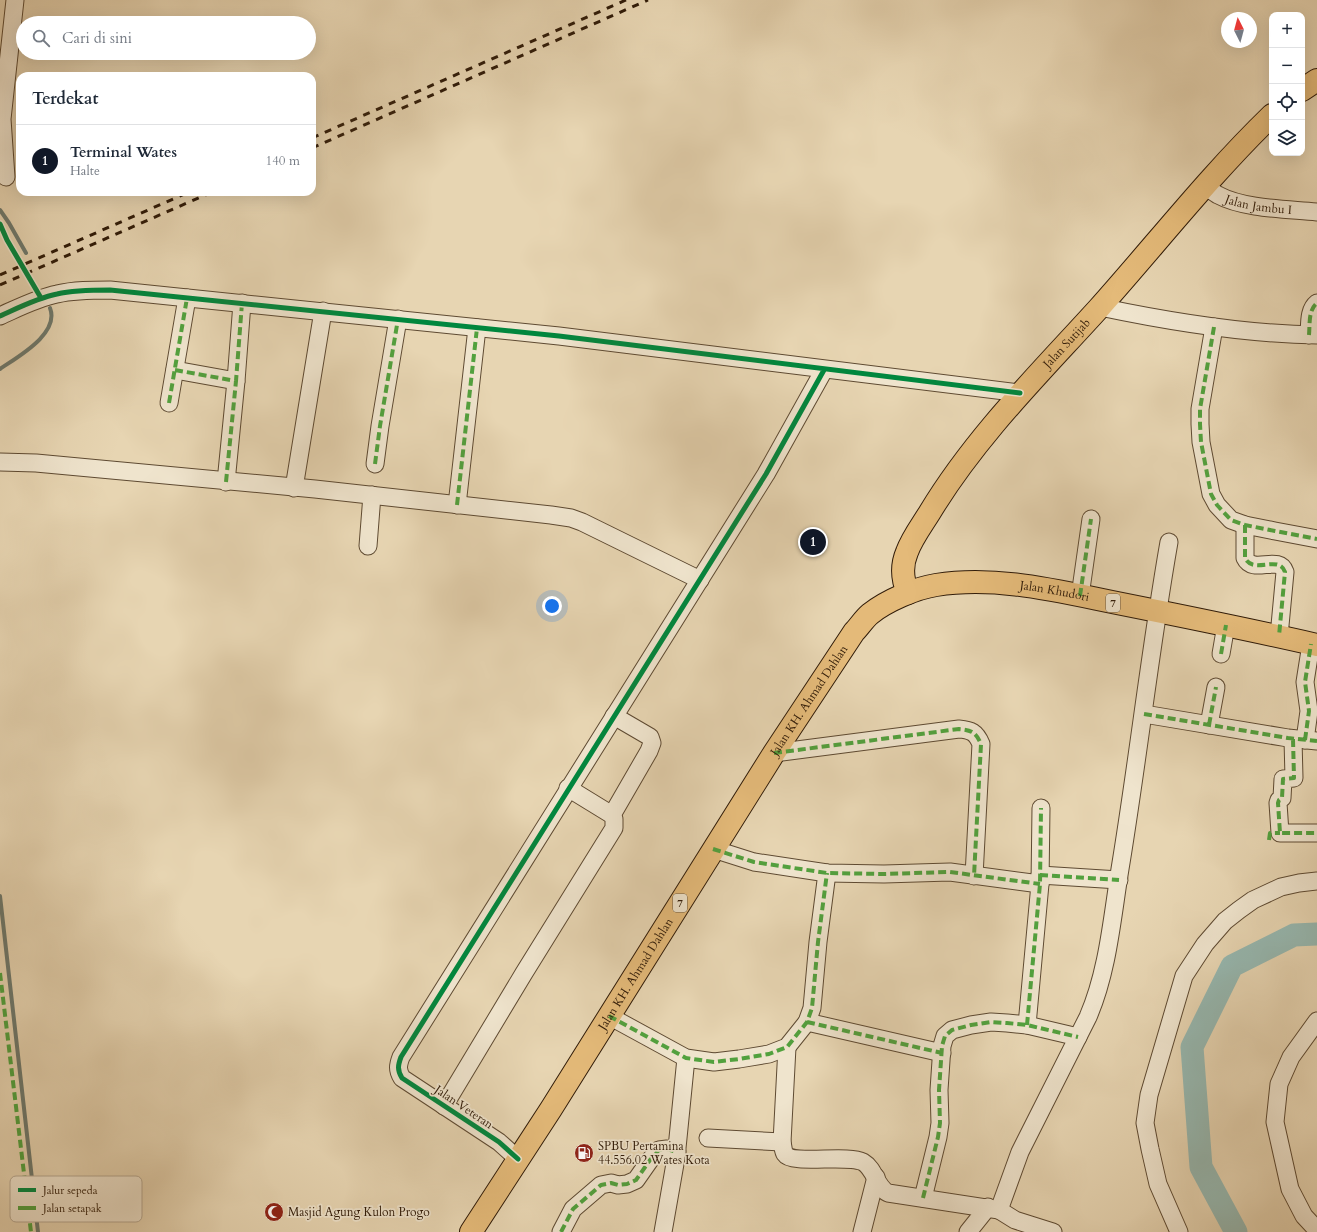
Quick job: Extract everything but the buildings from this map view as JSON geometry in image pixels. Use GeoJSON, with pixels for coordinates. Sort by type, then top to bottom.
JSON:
{"type":"FeatureCollection","features":[{"type":"Feature","properties":{"kind":"main road"},"geometry":{"type":"LineString","coordinates":[[1305,88],[1317,80]]}},
{"type":"Feature","properties":{"kind":"main road","name":"Jalan Sutijab"},"geometry":{"type":"LineString","coordinates":[[908,593],[904,582],[902,567],[910,546],[943,491],[976,446],[1020,394],[1100,307],[1244,142],[1269,118]]}},
{"type":"Feature","properties":{"kind":"main road","name":"Jalan Khudori"},"geometry":{"type":"LineString","coordinates":[[908,593],[935,585],[964,582],[1003,582],[1157,611],[1279,636],[1314,645]]}},
{"type":"Feature","properties":{"kind":"main road","name":"Jalan KH. Ahmad Dahlan"},"geometry":{"type":"LineString","coordinates":[[471,1232],[774,753],[854,632],[870,615],[908,593]]}},
{"type":"Feature","properties":{"kind":"street"},"geometry":{"type":"LineString","coordinates":[[6,177],[1,119],[16,0]]}},
{"type":"Feature","properties":{"kind":"street","name":"Jalan Jambu I"},"geometry":{"type":"LineString","coordinates":[[1205,186],[1218,195],[1232,200],[1258,206],[1317,212]]}},
{"type":"Feature","properties":{"kind":"street"},"geometry":{"type":"LineString","coordinates":[[0,316],[41,298],[57,294],[77,291],[110,290],[323,311],[598,341],[1020,394]]}},
{"type":"Feature","properties":{"kind":"street"},"geometry":{"type":"LineString","coordinates":[[169,403],[187,298]]}},
{"type":"Feature","properties":{"kind":"street"},"geometry":{"type":"LineString","coordinates":[[226,482],[242,303]]}},
{"type":"Feature","properties":{"kind":"street"},"geometry":{"type":"LineString","coordinates":[[1100,307],[1155,319],[1214,327],[1281,335],[1313,335],[1311,312],[1317,304]]}},
{"type":"Feature","properties":{"kind":"street"},"geometry":{"type":"LineString","coordinates":[[294,488],[323,311]]}},
{"type":"Feature","properties":{"kind":"street"},"geometry":{"type":"LineString","coordinates":[[375,464],[398,319]]}},
{"type":"Feature","properties":{"kind":"street"},"geometry":{"type":"LineString","coordinates":[[1214,327],[1200,409],[1201,442],[1211,494],[1216,505],[1231,520],[1245,525],[1317,539]]}},
{"type":"Feature","properties":{"kind":"street"},"geometry":{"type":"LineString","coordinates":[[457,505],[477,328]]}},
{"type":"Feature","properties":{"kind":"street"},"geometry":{"type":"LineString","coordinates":[[174,370],[236,380]]}},
{"type":"Feature","properties":{"kind":"street"},"geometry":{"type":"LineString","coordinates":[[444,1106],[614,828],[614,819],[612,815],[568,788],[766,474],[824,370]]}},
{"type":"Feature","properties":{"kind":"street"},"geometry":{"type":"LineString","coordinates":[[0,462],[36,463],[294,488],[571,518],[700,580]]}},
{"type":"Feature","properties":{"kind":"street"},"geometry":{"type":"LineString","coordinates":[[368,546],[372,496]]}},
{"type":"Feature","properties":{"kind":"street"},"geometry":{"type":"LineString","coordinates":[[1080,596],[1091,519]]}},
{"type":"Feature","properties":{"kind":"street"},"geometry":{"type":"LineString","coordinates":[[1245,525],[1245,558],[1247,563],[1251,566],[1279,564],[1284,568],[1285,572],[1279,636]]}},
{"type":"Feature","properties":{"kind":"street"},"geometry":{"type":"LineString","coordinates":[[968,1232],[993,1209],[1097,996],[1119,880],[1144,714],[1157,611],[1169,542]]}},
{"type":"Feature","properties":{"kind":"street"},"geometry":{"type":"LineString","coordinates":[[1221,654],[1226,625]]}},
{"type":"Feature","properties":{"kind":"street"},"geometry":{"type":"LineString","coordinates":[[1314,645],[1305,682],[1309,711],[1305,740],[1294,778],[1283,779],[1282,798],[1278,800],[1275,837],[1317,833]]}},
{"type":"Feature","properties":{"kind":"street"},"geometry":{"type":"LineString","coordinates":[[1208,725],[1216,687]]}},
{"type":"Feature","properties":{"kind":"street"},"geometry":{"type":"LineString","coordinates":[[1144,714],[1305,740]]}},
{"type":"Feature","properties":{"kind":"street"},"geometry":{"type":"LineString","coordinates":[[612,815],[647,755],[652,743],[650,737],[614,716]]}},
{"type":"Feature","properties":{"kind":"street"},"geometry":{"type":"LineString","coordinates":[[774,753],[959,729],[970,730],[978,736],[981,744],[974,876]]}},
{"type":"Feature","properties":{"kind":"street","name":"Jalan Veteran"},"geometry":{"type":"LineString","coordinates":[[518,1159],[498,1142],[402,1078],[398,1072],[398,1064],[400,1056],[568,788]]}},
{"type":"Feature","properties":{"kind":"street"},"geometry":{"type":"LineString","coordinates":[[1027,1025],[1040,880],[1041,808]]}},
{"type":"Feature","properties":{"kind":"street"},"geometry":{"type":"LineString","coordinates":[[713,850],[754,862],[827,873],[950,872],[974,876],[1040,880],[1119,880]]}},
{"type":"Feature","properties":{"kind":"street"},"geometry":{"type":"LineString","coordinates":[[609,1016],[686,1058],[714,1062],[733,1060],[769,1054],[787,1046],[807,1022],[812,1008],[818,942],[827,873]]}},
{"type":"Feature","properties":{"kind":"street"},"geometry":{"type":"LineString","coordinates":[[1179,1232],[1158,1184],[1145,1123],[1149,1095],[1184,976],[1205,944],[1226,921],[1239,910],[1253,900],[1281,887],[1299,882],[1317,881]]}},
{"type":"Feature","properties":{"kind":"street"},"geometry":{"type":"LineString","coordinates":[[1317,1021],[1290,1057],[1279,1084],[1274,1122],[1290,1189],[1304,1216],[1317,1230]]}},
{"type":"Feature","properties":{"kind":"street"},"geometry":{"type":"LineString","coordinates":[[807,1022],[942,1053]]}},
{"type":"Feature","properties":{"kind":"street"},"geometry":{"type":"LineString","coordinates":[[923,1198],[940,1123],[939,1090],[945,1036],[952,1030],[971,1025],[991,1022],[1007,1022],[1078,1037]]}},
{"type":"Feature","properties":{"kind":"street"},"geometry":{"type":"LineString","coordinates":[[787,1046],[782,1142],[785,1154],[792,1158],[857,1160],[866,1165],[876,1177],[882,1188],[888,1193],[993,1209],[1030,1229],[1053,1232]]}},
{"type":"Feature","properties":{"kind":"street"},"geometry":{"type":"LineString","coordinates":[[663,1232],[677,1152],[686,1058]]}},
{"type":"Feature","properties":{"kind":"street"},"geometry":{"type":"LineString","coordinates":[[708,1138],[782,1142]]}},
{"type":"Feature","properties":{"kind":"street"},"geometry":{"type":"LineString","coordinates":[[561,1232],[572,1209],[601,1185],[611,1183],[618,1185],[627,1184],[636,1180],[659,1150],[667,1149],[677,1152]]}},
{"type":"Feature","properties":{"kind":"street"},"geometry":{"type":"LineString","coordinates":[[862,1232],[876,1177]]}},
{"type":"Feature","properties":{"kind":"waterway"},"geometry":{"type":"LineString","coordinates":[[0,210],[26,253]]}},
{"type":"Feature","properties":{"kind":"waterway"},"geometry":{"type":"LineString","coordinates":[[0,369],[26,351],[43,336],[49,327],[51,318],[50,308]]}},
{"type":"Feature","properties":{"kind":"waterway"},"geometry":{"type":"LineString","coordinates":[[0,896],[32,1176]]}},
{"type":"Feature","properties":{"kind":"waterway"},"geometry":{"type":"LineString","coordinates":[[1236,1232],[1201,1167],[1192,1047],[1232,966],[1294,935],[1317,934]]}},
{"type":"Feature","properties":{"kind":"waterway"},"geometry":{"type":"LineString","coordinates":[[37,1222],[38,1232]]}},
{"type":"Feature","properties":{"kind":"railway"},"geometry":{"type":"LineString","coordinates":[[316,136],[626,0]]}},
{"type":"Feature","properties":{"kind":"railway"},"geometry":{"type":"LineString","coordinates":[[316,146],[648,0]]}},
{"type":"Feature","properties":{"kind":"railway"},"geometry":{"type":"LineString","coordinates":[[0,275],[180,196]]}},
{"type":"Feature","properties":{"kind":"railway"},"geometry":{"type":"LineString","coordinates":[[0,285],[203,196]]}},
{"type":"Feature","properties":{"kind":"marked path"},"geometry":{"type":"LineString","coordinates":[[169,403],[187,298]]}},
{"type":"Feature","properties":{"kind":"marked path"},"geometry":{"type":"LineString","coordinates":[[175,370],[236,381],[242,303]]}},
{"type":"Feature","properties":{"kind":"marked path"},"geometry":{"type":"LineString","coordinates":[[1309,335],[1311,314],[1317,303]]}},
{"type":"Feature","properties":{"kind":"marked path"},"geometry":{"type":"LineString","coordinates":[[375,464],[398,319]]}},
{"type":"Feature","properties":{"kind":"marked path"},"geometry":{"type":"LineString","coordinates":[[1214,327],[1200,409],[1201,442],[1211,494],[1217,505],[1231,520],[1245,525],[1317,539]]}},
{"type":"Feature","properties":{"kind":"marked path"},"geometry":{"type":"LineString","coordinates":[[457,505],[477,328]]}},
{"type":"Feature","properties":{"kind":"marked path"},"geometry":{"type":"LineString","coordinates":[[226,482],[236,381]]}},
{"type":"Feature","properties":{"kind":"marked path"},"geometry":{"type":"LineString","coordinates":[[1080,596],[1091,519]]}},
{"type":"Feature","properties":{"kind":"marked path"},"geometry":{"type":"LineString","coordinates":[[1245,525],[1245,558],[1249,563],[1254,565],[1277,565],[1282,567],[1285,572],[1279,636]]}},
{"type":"Feature","properties":{"kind":"marked path"},"geometry":{"type":"LineString","coordinates":[[1221,654],[1226,625]]}},
{"type":"Feature","properties":{"kind":"marked path"},"geometry":{"type":"LineString","coordinates":[[1305,740],[1309,711],[1305,682],[1311,644]]}},
{"type":"Feature","properties":{"kind":"marked path"},"geometry":{"type":"LineString","coordinates":[[1209,725],[1216,687]]}},
{"type":"Feature","properties":{"kind":"marked path"},"geometry":{"type":"LineString","coordinates":[[1144,714],[1288,738],[1317,741]]}},
{"type":"Feature","properties":{"kind":"marked path"},"geometry":{"type":"LineString","coordinates":[[774,753],[959,729],[973,732],[981,744],[974,876]]}},
{"type":"Feature","properties":{"kind":"marked path"},"geometry":{"type":"LineString","coordinates":[[1293,739],[1294,778],[1283,779],[1282,798],[1278,803],[1280,833],[1317,833]]}},
{"type":"Feature","properties":{"kind":"marked path"},"geometry":{"type":"LineString","coordinates":[[1027,1025],[1040,884],[1041,808]]}},
{"type":"Feature","properties":{"kind":"marked path"},"geometry":{"type":"LineString","coordinates":[[1269,840],[1270,833],[1280,833]]}},
{"type":"Feature","properties":{"kind":"marked path"},"geometry":{"type":"LineString","coordinates":[[713,849],[754,862],[827,873],[884,874],[950,872],[1040,884]]}},
{"type":"Feature","properties":{"kind":"marked path"},"geometry":{"type":"LineString","coordinates":[[609,1016],[686,1058],[714,1062],[769,1054],[787,1047],[807,1022],[812,1008],[818,942],[827,873]]}},
{"type":"Feature","properties":{"kind":"marked path"},"geometry":{"type":"LineString","coordinates":[[1040,875],[1119,880]]}},
{"type":"Feature","properties":{"kind":"marked path"},"geometry":{"type":"LineString","coordinates":[[0,973],[24,1176]]}},
{"type":"Feature","properties":{"kind":"marked path"},"geometry":{"type":"LineString","coordinates":[[807,1022],[942,1053]]}},
{"type":"Feature","properties":{"kind":"marked path"},"geometry":{"type":"LineString","coordinates":[[923,1198],[940,1123],[939,1090],[942,1046],[945,1036],[952,1030],[991,1022],[1027,1025],[1078,1037]]}},
{"type":"Feature","properties":{"kind":"marked path"},"geometry":{"type":"LineString","coordinates":[[561,1232],[573,1209],[601,1185],[611,1183],[618,1185],[627,1184],[636,1180],[659,1150],[667,1149],[677,1152]]}},
{"type":"Feature","properties":{"kind":"marked path"},"geometry":{"type":"LineString","coordinates":[[30,1222],[31,1232]]}},
{"type":"Feature","properties":{"kind":"cycle path"},"geometry":{"type":"LineString","coordinates":[[0,224],[7,240],[41,298]]}},
{"type":"Feature","properties":{"kind":"cycle path"},"geometry":{"type":"LineString","coordinates":[[0,316],[35,301],[57,294],[76,291],[110,290],[559,336],[1020,393]]}},
{"type":"Feature","properties":{"kind":"cycle path"},"geometry":{"type":"LineString","coordinates":[[518,1159],[499,1142],[402,1078],[398,1068],[401,1057],[766,474],[824,370]]}},
{"type":"Feature","properties":{"kind":"place","name":"Terminal Wates"},"geometry":{"type":"Point","coordinates":[813,542]}},
{"type":"Feature","properties":{"kind":"place","name":"SPBU Pertamina 44.556.02 Wates Kota"},"geometry":{"type":"Point","coordinates":[584,1153]}},
{"type":"Feature","properties":{"kind":"place","name":"Masjid Agung Kulon Progo"},"geometry":{"type":"Point","coordinates":[274,1212]}}]}
